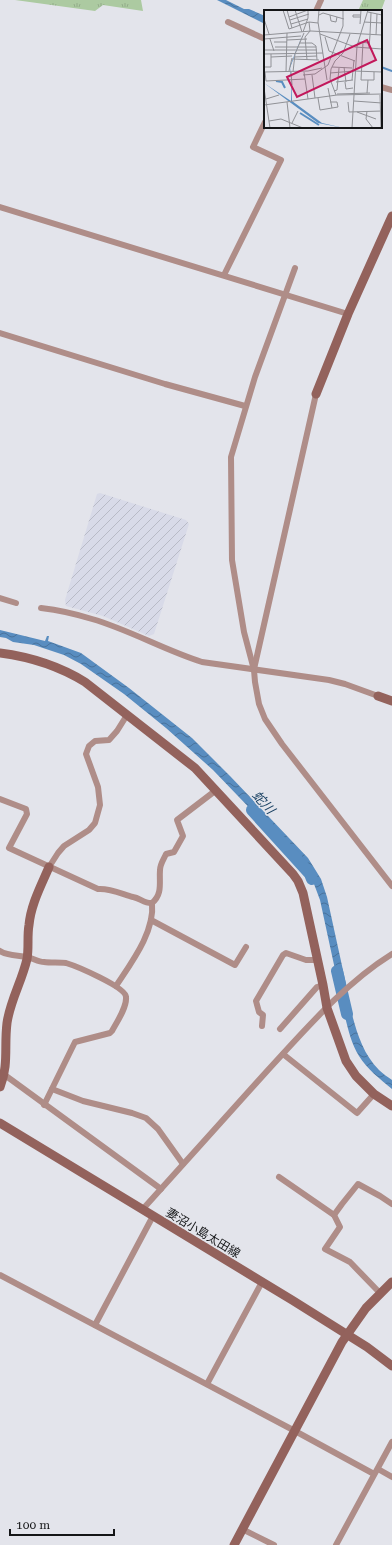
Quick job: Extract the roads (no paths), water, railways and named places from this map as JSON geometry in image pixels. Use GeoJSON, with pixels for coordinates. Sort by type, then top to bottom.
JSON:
{"type":"FeatureCollection","features":[{"type":"Feature","properties":{"kind":"street"},"geometry":{"type":"LineString","coordinates":[[316,10],[321,0]]}},
{"type":"Feature","properties":{"kind":"street"},"geometry":{"type":"LineString","coordinates":[[228,22],[264,39]]}},
{"type":"Feature","properties":{"kind":"street"},"geometry":{"type":"LineString","coordinates":[[382,87],[392,90]]}},
{"type":"Feature","properties":{"kind":"street"},"geometry":{"type":"LineString","coordinates":[[224,275],[281,160],[253,148],[264,124]]}},
{"type":"Feature","properties":{"kind":"street"},"geometry":{"type":"LineString","coordinates":[[0,207],[348,314]]}},
{"type":"Feature","properties":{"kind":"street"},"geometry":{"type":"LineString","coordinates":[[254,670],[316,394],[348,314],[392,216]]}},
{"type":"Feature","properties":{"kind":"street"},"geometry":{"type":"LineString","coordinates":[[295,268],[245,406],[231,458],[232,560],[244,632],[254,670],[257,696],[266,719],[286,750],[392,886]]}},
{"type":"Feature","properties":{"kind":"street"},"geometry":{"type":"LineString","coordinates":[[0,334],[165,384],[245,406]]}},
{"type":"Feature","properties":{"kind":"street"},"geometry":{"type":"LineString","coordinates":[[0,598],[16,603]]}},
{"type":"Feature","properties":{"kind":"street"},"geometry":{"type":"LineString","coordinates":[[41,608],[92,619],[116,627],[185,657],[202,662],[328,680],[345,684],[392,701]]}},
{"type":"Feature","properties":{"kind":"street"},"geometry":{"type":"LineString","coordinates":[[0,653],[43,662],[66,670],[85,682],[194,768],[274,853],[298,881],[305,900],[323,985],[346,1061],[356,1076],[374,1094],[392,1106]]}},
{"type":"Feature","properties":{"kind":"street"},"geometry":{"type":"LineString","coordinates":[[0,1087],[2,1073],[7,1057],[7,1024],[27,957],[29,924],[33,903],[49,867],[58,853],[64,846],[89,830],[95,823],[100,805],[98,787],[86,754],[89,746],[95,741],[109,740],[117,731],[127,715]]}},
{"type":"Feature","properties":{"kind":"street"},"geometry":{"type":"LineString","coordinates":[[116,986],[141,948],[151,920],[152,904],[156,900],[161,887],[160,868],[166,854],[174,852],[183,836],[177,820],[215,791]]}},
{"type":"Feature","properties":{"kind":"street"},"geometry":{"type":"LineString","coordinates":[[0,799],[26,809],[27,814],[9,848],[98,889],[111,890],[152,904]]}},
{"type":"Feature","properties":{"kind":"street"},"geometry":{"type":"LineString","coordinates":[[151,920],[234,965],[246,947]]}},
{"type":"Feature","properties":{"kind":"street"},"geometry":{"type":"LineString","coordinates":[[0,951],[4,954],[27,957],[43,962],[65,963],[93,974],[116,986],[125,993],[127,998],[122,1012],[110,1033],[75,1042],[44,1105]]}},
{"type":"Feature","properties":{"kind":"street"},"geometry":{"type":"LineString","coordinates":[[262,1026],[263,1015],[259,1012],[256,1002],[283,955],[286,953],[310,960],[318,958]]}},
{"type":"Feature","properties":{"kind":"street"},"geometry":{"type":"LineString","coordinates":[[142,1210],[329,1005],[355,982],[392,954]]}},
{"type":"Feature","properties":{"kind":"street"},"geometry":{"type":"LineString","coordinates":[[280,1029],[317,987],[323,985]]}},
{"type":"Feature","properties":{"kind":"street"},"geometry":{"type":"LineString","coordinates":[[283,1054],[357,1113],[374,1094]]}},
{"type":"Feature","properties":{"kind":"street"},"geometry":{"type":"LineString","coordinates":[[2,1073],[161,1189]]}},
{"type":"Feature","properties":{"kind":"street"},"geometry":{"type":"LineString","coordinates":[[52,1089],[83,1101],[146,1118],[158,1129],[183,1164]]}},
{"type":"Feature","properties":{"kind":"street","name":"妻沼小島太田線"},"geometry":{"type":"LineString","coordinates":[[0,1123],[347,1334],[383,1358],[392,1366]]}},
{"type":"Feature","properties":{"kind":"street"},"geometry":{"type":"LineString","coordinates":[[279,1177],[334,1215],[340,1227],[325,1249],[350,1262],[378,1291],[383,1291]]}},
{"type":"Feature","properties":{"kind":"street"},"geometry":{"type":"LineString","coordinates":[[334,1215],[358,1184],[392,1204]]}},
{"type":"Feature","properties":{"kind":"street"},"geometry":{"type":"LineString","coordinates":[[95,1325],[153,1216]]}},
{"type":"Feature","properties":{"kind":"street"},"geometry":{"type":"LineString","coordinates":[[0,1275],[295,1431],[376,1472],[392,1477]]}},
{"type":"Feature","properties":{"kind":"street"},"geometry":{"type":"LineString","coordinates":[[207,1384],[262,1282]]}},
{"type":"Feature","properties":{"kind":"street"},"geometry":{"type":"LineString","coordinates":[[234,1545],[347,1334],[366,1308],[392,1282]]}},
{"type":"Feature","properties":{"kind":"street"},"geometry":{"type":"LineString","coordinates":[[336,1545],[392,1442]]}},
{"type":"Feature","properties":{"kind":"street"},"geometry":{"type":"LineString","coordinates":[[242,1529],[274,1545]]}},
{"type":"Feature","properties":{"kind":"water"},"geometry":{"type":"Polygon","coordinates":[[[217,0],[226,0],[244,9],[249,9],[264,16],[264,24],[217,0]]]}},
{"type":"Feature","properties":{"kind":"water"},"geometry":{"type":"Polygon","coordinates":[[[0,630],[45,641],[47,636],[49,636],[48,641],[81,653],[129,688],[192,738],[230,776],[308,858],[321,879],[327,897],[346,984],[339,988],[320,900],[311,876],[283,843],[213,770],[166,728],[124,694],[81,664],[64,655],[34,645],[13,642],[6,638],[0,637],[0,630]]]}},
{"type":"Feature","properties":{"kind":"water"},"geometry":{"type":"Polygon","coordinates":[[[347,995],[362,1044],[372,1062],[392,1080],[392,1089],[370,1070],[362,1061],[356,1050],[348,1029],[341,1000],[347,995]]]}},
{"type":"Feature","properties":{"kind":"waterway"},"geometry":{"type":"LineString","coordinates":[[382,67],[392,71]]}},
{"type":"Feature","properties":{"kind":"waterway","name":"蛇川"},"geometry":{"type":"LineString","coordinates":[[252,810],[310,874],[312,879]]}},
{"type":"Feature","properties":{"kind":"waterway","name":"蛇川"},"geometry":{"type":"LineString","coordinates":[[337,971],[347,1014]]}}]}
